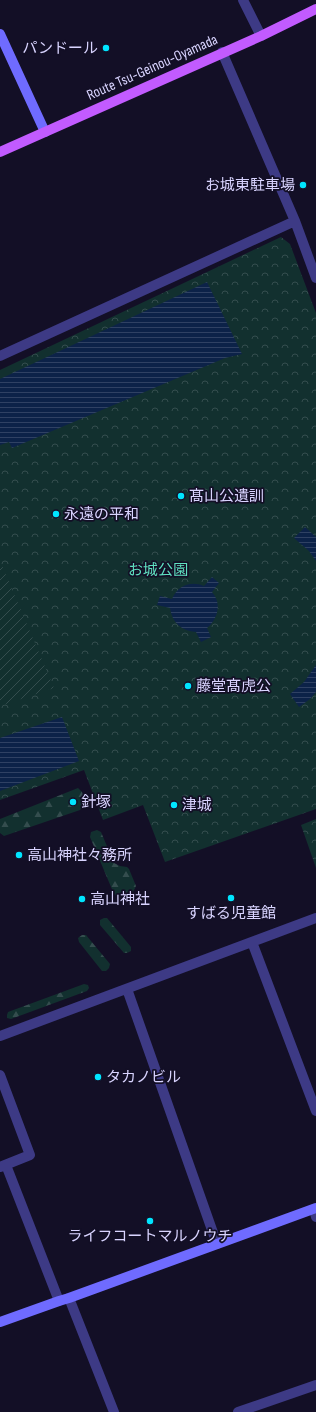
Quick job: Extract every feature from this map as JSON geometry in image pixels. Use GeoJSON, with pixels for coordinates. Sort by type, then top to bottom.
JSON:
{"type":"FeatureCollection","features":[{"type":"Feature","properties":{"kind":"main road","name":"Route Tsu-Geinou-Oyamada"},"geometry":{"type":"LineString","coordinates":[[0,152],[222,52],[261,36],[316,9]]}},
{"type":"Feature","properties":{"kind":"street"},"geometry":{"type":"LineString","coordinates":[[243,0],[261,36]]}},
{"type":"Feature","properties":{"kind":"street"},"geometry":{"type":"LineString","coordinates":[[0,34],[45,132]]}},
{"type":"Feature","properties":{"kind":"street"},"geometry":{"type":"LineString","coordinates":[[222,52],[295,221],[316,278]]}},
{"type":"Feature","properties":{"kind":"street"},"geometry":{"type":"LineString","coordinates":[[0,356],[295,221]]}},
{"type":"Feature","properties":{"kind":"street"},"geometry":{"type":"LineString","coordinates":[[0,1036],[316,918]]}},
{"type":"Feature","properties":{"kind":"street"},"geometry":{"type":"LineString","coordinates":[[252,942],[316,1112]]}},
{"type":"Feature","properties":{"kind":"street"},"geometry":{"type":"LineString","coordinates":[[127,989],[218,1244]]}},
{"type":"Feature","properties":{"kind":"street"},"geometry":{"type":"LineString","coordinates":[[0,1075],[30,1155],[3,1166],[59,1301]]}},
{"type":"Feature","properties":{"kind":"street"},"geometry":{"type":"LineString","coordinates":[[0,1322],[315,1211]]}},
{"type":"Feature","properties":{"kind":"street"},"geometry":{"type":"LineString","coordinates":[[69,1298],[114,1412]]}},
{"type":"Feature","properties":{"kind":"street"},"geometry":{"type":"LineString","coordinates":[[238,1412],[316,1385]]}},
{"type":"Feature","properties":{"kind":"green space","name":"お城公園"},"geometry":{"type":"Polygon","coordinates":[[[281,237],[290,244],[316,313],[316,809],[165,862],[143,805],[103,820],[84,770],[0,800],[0,370],[281,237]]]}},
{"type":"Feature","properties":{"kind":"green space"},"geometry":{"type":"Polygon","coordinates":[[[0,561],[54,688],[0,706],[0,561]]]}},
{"type":"Feature","properties":{"kind":"green space"},"geometry":{"type":"Polygon","coordinates":[[[78,788],[82,792],[86,803],[80,810],[4,836],[0,833],[0,819],[78,788]]]}},
{"type":"Feature","properties":{"kind":"green space"},"geometry":{"type":"Polygon","coordinates":[[[316,819],[316,868],[301,825],[316,819]]]}},
{"type":"Feature","properties":{"kind":"green space"},"geometry":{"type":"Polygon","coordinates":[[[97,830],[101,832],[114,863],[129,869],[136,886],[133,892],[119,898],[114,894],[90,837],[91,832],[97,830]]]}},
{"type":"Feature","properties":{"kind":"green space"},"geometry":{"type":"Polygon","coordinates":[[[107,918],[131,947],[131,951],[124,953],[100,925],[100,920],[107,918]]]}},
{"type":"Feature","properties":{"kind":"green space"},"geometry":{"type":"Polygon","coordinates":[[[82,935],[86,935],[110,964],[106,971],[102,971],[79,942],[78,938],[82,935]]]}},
{"type":"Feature","properties":{"kind":"green space"},"geometry":{"type":"Polygon","coordinates":[[[84,984],[88,985],[89,988],[87,991],[11,1019],[7,1018],[8,1012],[84,984]]]}},
{"type":"Feature","properties":{"kind":"water"},"geometry":{"type":"Polygon","coordinates":[[[207,282],[242,354],[225,358],[12,448],[9,442],[0,445],[0,379],[207,282]]]}},
{"type":"Feature","properties":{"kind":"water"},"geometry":{"type":"Polygon","coordinates":[[[305,527],[316,537],[316,561],[309,551],[294,538],[305,527]]]}},
{"type":"Feature","properties":{"kind":"water"},"geometry":{"type":"Polygon","coordinates":[[[212,577],[219,583],[212,592],[218,606],[214,620],[207,628],[211,637],[201,642],[196,632],[186,630],[175,622],[170,608],[157,605],[160,596],[172,599],[174,594],[185,585],[199,584],[204,586],[212,577]]]}},
{"type":"Feature","properties":{"kind":"water"},"geometry":{"type":"Polygon","coordinates":[[[316,665],[316,692],[310,699],[299,707],[290,694],[304,682],[316,665]]]}},
{"type":"Feature","properties":{"kind":"water"},"geometry":{"type":"Polygon","coordinates":[[[62,717],[79,761],[0,791],[0,738],[62,717]]]}},
{"type":"Feature","properties":{"kind":"place","name":"パンドール"},"geometry":{"type":"Point","coordinates":[106,48]}},
{"type":"Feature","properties":{"kind":"place","name":"お城東駐車場"},"geometry":{"type":"Point","coordinates":[303,185]}},
{"type":"Feature","properties":{"kind":"place","name":"髙山公遺訓"},"geometry":{"type":"Point","coordinates":[181,496]}},
{"type":"Feature","properties":{"kind":"place","name":"永遠の平和"},"geometry":{"type":"Point","coordinates":[56,514]}},
{"type":"Feature","properties":{"kind":"place","name":"藤堂髙虎公"},"geometry":{"type":"Point","coordinates":[188,686]}},
{"type":"Feature","properties":{"kind":"place","name":"針塚"},"geometry":{"type":"Point","coordinates":[73,802]}},
{"type":"Feature","properties":{"kind":"place","name":"津城"},"geometry":{"type":"Point","coordinates":[174,805]}},
{"type":"Feature","properties":{"kind":"place","name":"高山神社々務所"},"geometry":{"type":"Point","coordinates":[19,855]}},
{"type":"Feature","properties":{"kind":"place","name":"すばる児童館"},"geometry":{"type":"Point","coordinates":[231,898]}},
{"type":"Feature","properties":{"kind":"place","name":"高山神社"},"geometry":{"type":"Point","coordinates":[82,899]}},
{"type":"Feature","properties":{"kind":"place","name":"タカノビル"},"geometry":{"type":"Point","coordinates":[98,1077]}},
{"type":"Feature","properties":{"kind":"place","name":"ライフコートマルノウチ"},"geometry":{"type":"Point","coordinates":[150,1221]}}]}
